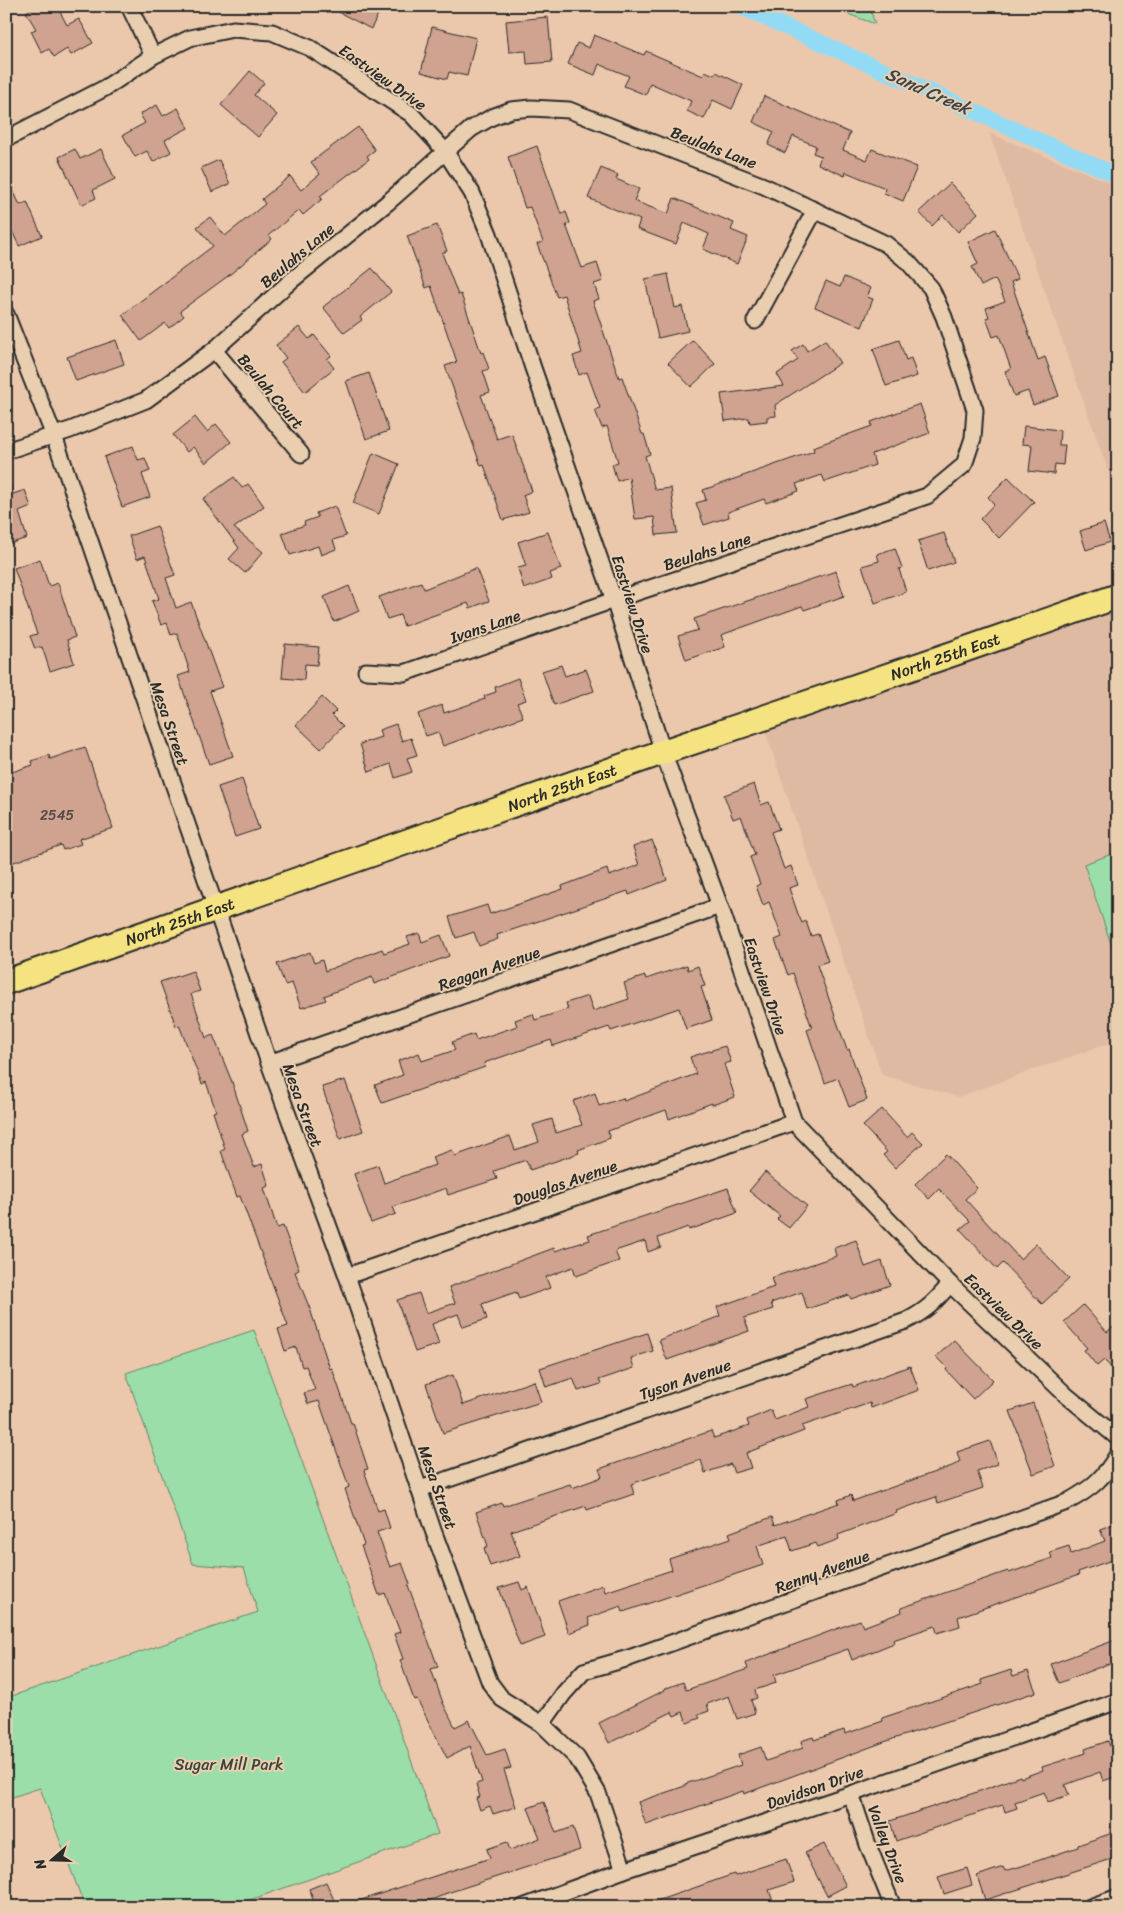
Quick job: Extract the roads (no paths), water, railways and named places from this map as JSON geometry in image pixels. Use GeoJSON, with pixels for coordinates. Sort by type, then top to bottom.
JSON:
{"type":"FeatureCollection","features":[{"type":"Feature","properties":{"kind":"main road","name":"North 25th East"},"geometry":{"type":"LineString","coordinates":[[6,982],[663,752],[1118,596]]}},
{"type":"Feature","properties":{"kind":"street"},"geometry":{"type":"LineString","coordinates":[[129,6],[153,56]]}},
{"type":"Feature","properties":{"kind":"street","name":"Eastview Drive"},"geometry":{"type":"LineString","coordinates":[[6,139],[105,88],[153,56],[190,38],[233,30],[272,32],[310,48],[411,114],[445,150],[472,193],[489,234],[533,368],[614,600],[663,752],[720,906],[794,1122],[950,1284],[1066,1395],[1118,1438]]}},
{"type":"Feature","properties":{"kind":"street","name":"Beulahs Lane"},"geometry":{"type":"LineString","coordinates":[[6,451],[115,414],[146,400],[214,350],[292,280],[387,203],[471,128],[511,110],[531,108],[569,110],[764,186],[886,244],[908,262],[930,288],[944,317],[974,410],[973,438],[964,465],[927,496],[614,600]]}},
{"type":"Feature","properties":{"kind":"street"},"geometry":{"type":"LineString","coordinates":[[755,321],[815,210]]}},
{"type":"Feature","properties":{"kind":"street","name":"Mesa Street"},"geometry":{"type":"LineString","coordinates":[[6,314],[54,436],[269,1063],[347,1276],[433,1530],[490,1683],[502,1699],[542,1724],[577,1758],[598,1793],[624,1870]]}},
{"type":"Feature","properties":{"kind":"street","name":"Beulah Court"},"geometry":{"type":"LineString","coordinates":[[214,350],[301,454]]}},
{"type":"Feature","properties":{"kind":"street","name":"Ivans Lane"},"geometry":{"type":"LineString","coordinates":[[366,671],[404,673],[614,600]]}},
{"type":"Feature","properties":{"kind":"street","name":"Reagan Avenue"},"geometry":{"type":"LineString","coordinates":[[269,1063],[720,906]]}},
{"type":"Feature","properties":{"kind":"street","name":"Douglas Avenue"},"geometry":{"type":"LineString","coordinates":[[347,1276],[794,1122]]}},
{"type":"Feature","properties":{"kind":"street","name":"Tyson Avenue"},"geometry":{"type":"LineString","coordinates":[[420,1489],[906,1321],[922,1313],[934,1303],[950,1284]]}},
{"type":"Feature","properties":{"kind":"street","name":"Renny Avenue"},"geometry":{"type":"LineString","coordinates":[[542,1724],[564,1693],[584,1670],[628,1658],[1067,1502],[1088,1491],[1108,1471],[1118,1454]]}},
{"type":"Feature","properties":{"kind":"street","name":"Davidson Drive"},"geometry":{"type":"LineString","coordinates":[[523,1907],[624,1870],[851,1794],[1118,1701]]}},
{"type":"Feature","properties":{"kind":"street","name":"Valley Drive"},"geometry":{"type":"LineString","coordinates":[[851,1794],[868,1845],[894,1907]]}},
{"type":"Feature","properties":{"kind":"street"},"geometry":{"type":"LineString","coordinates":[[1090,1907],[1118,1897]]}},
{"type":"Feature","properties":{"kind":"waterway","name":"Sand Creek"},"geometry":{"type":"LineString","coordinates":[[739,6],[1118,176]]}},
{"type":"Feature","properties":{"kind":"park label","name":"Sugar Mill Park"},"geometry":{"type":"Point","coordinates":[229,1764]}}]}
